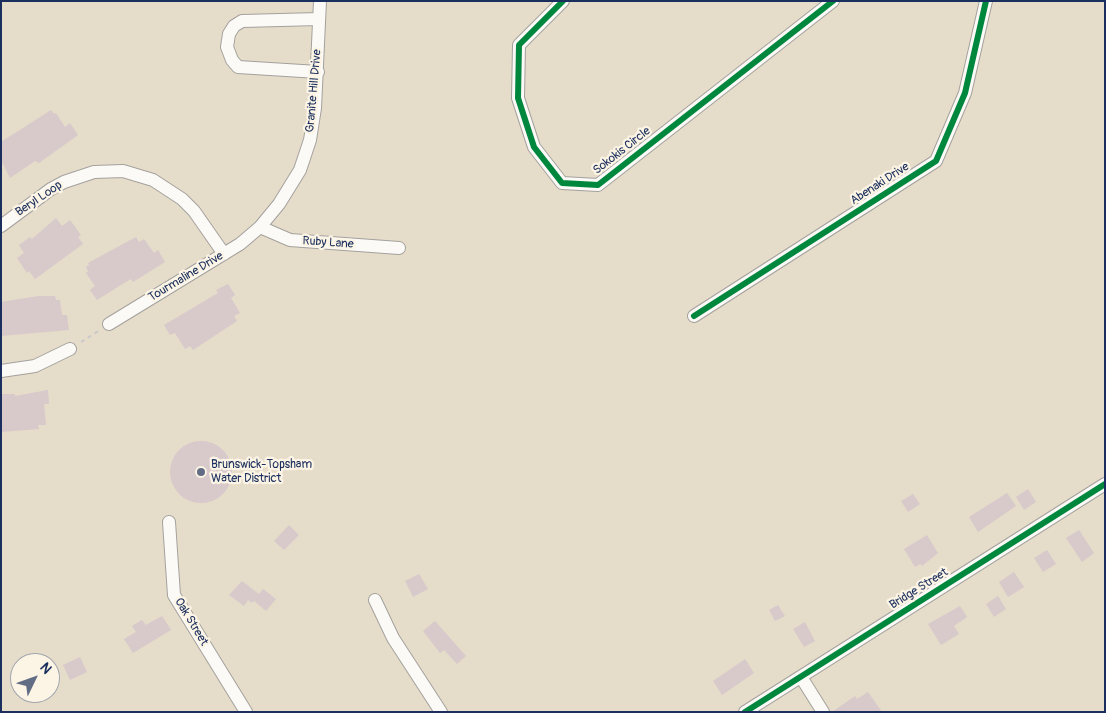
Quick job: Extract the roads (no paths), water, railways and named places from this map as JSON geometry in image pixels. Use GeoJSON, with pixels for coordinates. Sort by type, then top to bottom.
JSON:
{"type":"FeatureCollection","features":[{"type":"Feature","properties":{"kind":"street","name":"Granite Hill Drive"},"geometry":{"type":"LineString","coordinates":[[260,227],[280,204],[300,170],[310,140],[318,72],[320,1]]}},
{"type":"Feature","properties":{"kind":"street","name":"Sokokis Circle"},"geometry":{"type":"LineString","coordinates":[[563,1],[519,44],[518,98],[534,147],[562,183],[598,185],[833,1]]}},
{"type":"Feature","properties":{"kind":"street","name":"Abenaki Drive"},"geometry":{"type":"LineString","coordinates":[[694,316],[936,161],[965,93],[986,1]]}},
{"type":"Feature","properties":{"kind":"street"},"geometry":{"type":"LineString","coordinates":[[318,72],[238,67],[232,60],[227,47],[229,34],[234,26],[242,21],[319,19]]}},
{"type":"Feature","properties":{"kind":"street","name":"Beryl Loop"},"geometry":{"type":"LineString","coordinates":[[1,226],[51,189],[64,182],[94,172],[123,171],[153,180],[182,198],[194,211],[224,254]]}},
{"type":"Feature","properties":{"kind":"street","name":"Ruby Lane"},"geometry":{"type":"LineString","coordinates":[[260,227],[290,240],[399,248]]}},
{"type":"Feature","properties":{"kind":"street","name":"Tourmaline Drive"},"geometry":{"type":"LineString","coordinates":[[109,324],[224,254],[260,227]]}},
{"type":"Feature","properties":{"kind":"street"},"geometry":{"type":"LineString","coordinates":[[1,371],[35,366],[70,348]]}},
{"type":"Feature","properties":{"kind":"street","name":"Bridge Street"},"geometry":{"type":"LineString","coordinates":[[745,712],[1105,484]]}},
{"type":"Feature","properties":{"kind":"street","name":"Oak Street"},"geometry":{"type":"LineString","coordinates":[[169,522],[174,595],[246,712]]}},
{"type":"Feature","properties":{"kind":"street"},"geometry":{"type":"LineString","coordinates":[[375,600],[393,638],[441,712]]}},
{"type":"Feature","properties":{"kind":"street"},"geometry":{"type":"LineString","coordinates":[[801,677],[823,712]]}},
{"type":"Feature","properties":{"kind":"place","name":"Brunswick-Topsham Water District"},"geometry":{"type":"Point","coordinates":[201,472]}}]}
